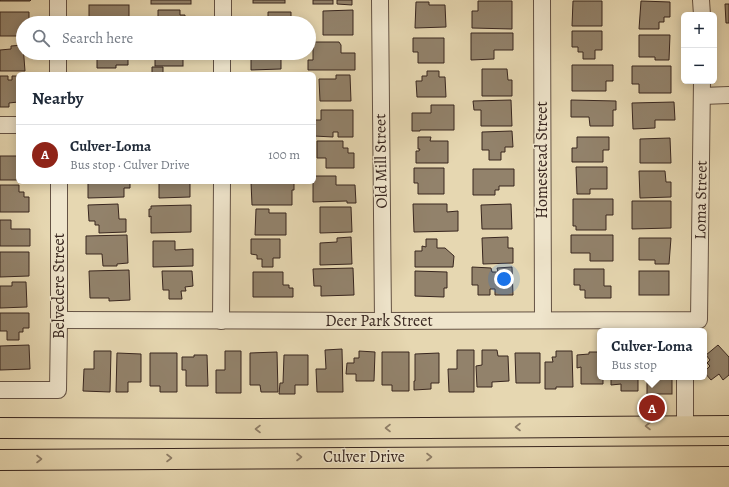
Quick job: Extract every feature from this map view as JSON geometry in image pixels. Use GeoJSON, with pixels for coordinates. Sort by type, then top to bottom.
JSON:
{"type":"FeatureCollection","features":[{"type":"Feature","properties":{"kind":"main road","name":"Culver Drive"},"geometry":{"type":"LineString","coordinates":[[0,428],[265,429],[729,426]]}},
{"type":"Feature","properties":{"kind":"main road","name":"Culver Drive"},"geometry":{"type":"LineString","coordinates":[[0,460],[729,456]]}},
{"type":"Feature","properties":{"kind":"street"},"geometry":{"type":"LineString","coordinates":[[58,0],[58,16]]}},
{"type":"Feature","properties":{"kind":"street"},"geometry":{"type":"LineString","coordinates":[[223,0],[223,16]]}},
{"type":"Feature","properties":{"kind":"street","name":"Old Mill Street"},"geometry":{"type":"LineString","coordinates":[[380,0],[383,321]]}},
{"type":"Feature","properties":{"kind":"street","name":"Homestead Street"},"geometry":{"type":"LineString","coordinates":[[542,0],[543,320]]}},
{"type":"Feature","properties":{"kind":"street"},"geometry":{"type":"LineString","coordinates":[[701,0],[702,12]]}},
{"type":"Feature","properties":{"kind":"street"},"geometry":{"type":"LineString","coordinates":[[58,60],[58,72]]}},
{"type":"Feature","properties":{"kind":"street"},"geometry":{"type":"LineString","coordinates":[[222,60],[222,72]]}},
{"type":"Feature","properties":{"kind":"street"},"geometry":{"type":"LineString","coordinates":[[702,89],[729,95]]}},
{"type":"Feature","properties":{"kind":"street","name":"Loma Street"},"geometry":{"type":"LineString","coordinates":[[690,323],[702,89]]}},
{"type":"Feature","properties":{"kind":"street"},"geometry":{"type":"LineString","coordinates":[[0,125],[16,125]]}},
{"type":"Feature","properties":{"kind":"street","name":"Belvedere Street"},"geometry":{"type":"LineString","coordinates":[[0,390],[58,390],[59,184]]}},
{"type":"Feature","properties":{"kind":"street"},"geometry":{"type":"LineString","coordinates":[[221,321],[222,184]]}},
{"type":"Feature","properties":{"kind":"street","name":"Deer Park Street"},"geometry":{"type":"LineString","coordinates":[[59,320],[543,320],[690,323]]}},
{"type":"Feature","properties":{"kind":"street"},"geometry":{"type":"LineString","coordinates":[[685,380],[685,426]]}},
{"type":"Feature","properties":{"kind":"building"},"geometry":{"type":"Polygon","coordinates":[[[0,0],[31,0],[0,1],[0,0]]]}},
{"type":"Feature","properties":{"kind":"building"},"geometry":{"type":"Polygon","coordinates":[[[151,0],[191,0],[191,4],[151,4],[151,0]]]}},
{"type":"Feature","properties":{"kind":"building"},"geometry":{"type":"Polygon","coordinates":[[[253,0],[285,0],[285,3],[253,3],[253,0]]]}},
{"type":"Feature","properties":{"kind":"building"},"geometry":{"type":"Polygon","coordinates":[[[313,0],[333,0],[333,4],[313,4],[313,0]]]}},
{"type":"Feature","properties":{"kind":"building"},"geometry":{"type":"Polygon","coordinates":[[[337,0],[352,0],[352,5],[337,4],[337,0]]]}},
{"type":"Feature","properties":{"kind":"building"},"geometry":{"type":"Polygon","coordinates":[[[478,1],[512,1],[512,29],[472,28],[472,11],[478,11],[478,1]]]}},
{"type":"Feature","properties":{"kind":"building"},"geometry":{"type":"Polygon","coordinates":[[[573,1],[602,1],[602,26],[572,26],[573,1]]]}},
{"type":"Feature","properties":{"kind":"building"},"geometry":{"type":"Polygon","coordinates":[[[641,1],[670,2],[670,17],[664,17],[664,22],[659,22],[659,29],[639,29],[641,1]]]}},
{"type":"Feature","properties":{"kind":"building"},"geometry":{"type":"Polygon","coordinates":[[[416,2],[429,2],[429,5],[445,5],[446,27],[415,28],[416,2]]]}},
{"type":"Feature","properties":{"kind":"building"},"geometry":{"type":"Polygon","coordinates":[[[725,4],[729,4],[729,23],[726,23],[725,4]]]}},
{"type":"Feature","properties":{"kind":"building"},"geometry":{"type":"Polygon","coordinates":[[[89,5],[129,5],[129,16],[89,16],[89,5]]]}},
{"type":"Feature","properties":{"kind":"building"},"geometry":{"type":"Polygon","coordinates":[[[158,10],[180,10],[180,15],[185,15],[185,16],[158,16],[158,10]]]}},
{"type":"Feature","properties":{"kind":"building"},"geometry":{"type":"Polygon","coordinates":[[[353,10],[353,35],[323,35],[323,11],[353,10]]]}},
{"type":"Feature","properties":{"kind":"building"},"geometry":{"type":"Polygon","coordinates":[[[0,12],[29,12],[29,16],[16,16],[16,36],[0,36],[0,12]]]}},
{"type":"Feature","properties":{"kind":"building"},"geometry":{"type":"Polygon","coordinates":[[[268,12],[291,12],[291,16],[268,16],[268,12]]]}},
{"type":"Feature","properties":{"kind":"building"},"geometry":{"type":"Polygon","coordinates":[[[572,31],[602,31],[602,50],[595,50],[595,59],[583,59],[583,52],[578,52],[578,47],[572,47],[572,31]]]}},
{"type":"Feature","properties":{"kind":"building"},"geometry":{"type":"Polygon","coordinates":[[[471,33],[513,33],[513,50],[494,50],[494,59],[471,60],[471,33]]]}},
{"type":"Feature","properties":{"kind":"building"},"geometry":{"type":"Polygon","coordinates":[[[639,35],[670,35],[669,60],[655,60],[655,57],[639,57],[639,35]]]}},
{"type":"Feature","properties":{"kind":"building"},"geometry":{"type":"Polygon","coordinates":[[[413,38],[444,38],[444,63],[418,63],[418,52],[413,52],[413,38]]]}},
{"type":"Feature","properties":{"kind":"building"},"geometry":{"type":"Polygon","coordinates":[[[316,42],[339,42],[341,45],[341,53],[355,53],[355,70],[308,70],[308,60],[316,60],[316,42]]]}},
{"type":"Feature","properties":{"kind":"building"},"geometry":{"type":"Polygon","coordinates":[[[11,46],[16,46],[16,60],[24,60],[25,71],[0,71],[0,50],[11,49],[11,46]]]}},
{"type":"Feature","properties":{"kind":"building"},"geometry":{"type":"Polygon","coordinates":[[[97,60],[128,60],[128,65],[116,65],[116,68],[97,68],[97,60]]]}},
{"type":"Feature","properties":{"kind":"building"},"geometry":{"type":"Polygon","coordinates":[[[155,60],[183,60],[183,66],[155,66],[155,60]]]}},
{"type":"Feature","properties":{"kind":"building"},"geometry":{"type":"Polygon","coordinates":[[[251,60],[281,60],[281,69],[251,70],[251,60]]]}},
{"type":"Feature","properties":{"kind":"building"},"geometry":{"type":"Polygon","coordinates":[[[572,65],[613,65],[613,81],[606,81],[606,91],[572,91],[572,65]]]}},
{"type":"Feature","properties":{"kind":"building"},"geometry":{"type":"Polygon","coordinates":[[[632,66],[671,66],[671,93],[639,93],[639,84],[632,84],[632,66]]]}},
{"type":"Feature","properties":{"kind":"building"},"geometry":{"type":"Polygon","coordinates":[[[152,67],[163,67],[163,72],[152,72],[152,67]]]}},
{"type":"Feature","properties":{"kind":"building"},"geometry":{"type":"Polygon","coordinates":[[[482,69],[507,69],[508,80],[512,80],[512,96],[482,96],[482,69]]]}},
{"type":"Feature","properties":{"kind":"building"},"geometry":{"type":"Polygon","coordinates":[[[427,71],[439,71],[439,77],[445,77],[446,97],[417,97],[416,81],[422,81],[422,76],[427,76],[427,71]]]}},
{"type":"Feature","properties":{"kind":"building"},"geometry":{"type":"Polygon","coordinates":[[[336,75],[350,75],[351,101],[320,101],[319,79],[336,79],[336,75]]]}},
{"type":"Feature","properties":{"kind":"building"},"geometry":{"type":"Polygon","coordinates":[[[0,76],[8,76],[8,80],[12,80],[12,76],[16,76],[16,102],[9,103],[9,107],[0,107],[0,76]]]}},
{"type":"Feature","properties":{"kind":"building"},"geometry":{"type":"Polygon","coordinates":[[[511,100],[512,126],[481,126],[481,110],[474,110],[473,101],[511,100]]]}},
{"type":"Feature","properties":{"kind":"building"},"geometry":{"type":"Polygon","coordinates":[[[571,100],[616,101],[616,110],[613,110],[613,126],[590,126],[589,117],[571,117],[571,100]]]}},
{"type":"Feature","properties":{"kind":"building"},"geometry":{"type":"Polygon","coordinates":[[[674,102],[675,120],[655,120],[655,128],[633,129],[632,103],[674,102]]]}},
{"type":"Feature","properties":{"kind":"building"},"geometry":{"type":"Polygon","coordinates":[[[431,105],[454,105],[454,130],[412,131],[412,113],[431,113],[431,105]]]}},
{"type":"Feature","properties":{"kind":"building"},"geometry":{"type":"Polygon","coordinates":[[[321,110],[353,110],[353,137],[338,137],[338,132],[333,132],[333,137],[316,136],[316,120],[321,120],[321,110]]]}},
{"type":"Feature","properties":{"kind":"building"},"geometry":{"type":"Polygon","coordinates":[[[512,131],[513,147],[505,147],[505,152],[501,152],[501,160],[489,160],[489,150],[482,150],[482,132],[512,131]]]}},
{"type":"Feature","properties":{"kind":"building"},"geometry":{"type":"Polygon","coordinates":[[[418,137],[431,137],[430,141],[448,141],[448,163],[416,163],[416,151],[419,151],[420,149],[418,149],[418,137]]]}},
{"type":"Feature","properties":{"kind":"building"},"geometry":{"type":"Polygon","coordinates":[[[577,137],[609,137],[609,150],[603,150],[603,162],[572,162],[572,148],[577,148],[577,137]]]}},
{"type":"Feature","properties":{"kind":"building"},"geometry":{"type":"Polygon","coordinates":[[[670,138],[671,163],[640,163],[640,139],[670,138]]]}},
{"type":"Feature","properties":{"kind":"building"},"geometry":{"type":"Polygon","coordinates":[[[317,141],[343,141],[343,148],[348,148],[348,153],[354,153],[354,168],[326,168],[326,158],[317,158],[317,141]]]}},
{"type":"Feature","properties":{"kind":"building"},"geometry":{"type":"Polygon","coordinates":[[[0,156],[16,156],[16,180],[0,180],[0,156]]]}},
{"type":"Feature","properties":{"kind":"building"},"geometry":{"type":"Polygon","coordinates":[[[576,167],[607,167],[607,189],[590,189],[590,194],[577,194],[576,167]]]}},
{"type":"Feature","properties":{"kind":"building"},"geometry":{"type":"Polygon","coordinates":[[[414,168],[444,168],[444,194],[418,194],[418,183],[414,183],[414,168]]]}},
{"type":"Feature","properties":{"kind":"building"},"geometry":{"type":"Polygon","coordinates":[[[473,169],[514,169],[514,186],[499,186],[499,190],[495,190],[495,195],[473,195],[473,169]]]}},
{"type":"Feature","properties":{"kind":"building"},"geometry":{"type":"Polygon","coordinates":[[[639,171],[665,171],[666,182],[671,182],[671,197],[640,198],[639,171]]]}},
{"type":"Feature","properties":{"kind":"building"},"geometry":{"type":"Polygon","coordinates":[[[316,176],[336,176],[336,185],[355,185],[356,203],[347,203],[347,201],[313,202],[313,184],[316,184],[316,176]]]}},
{"type":"Feature","properties":{"kind":"building"},"geometry":{"type":"Polygon","coordinates":[[[88,184],[130,184],[130,188],[124,188],[124,197],[88,198],[88,184]]]}},
{"type":"Feature","properties":{"kind":"building"},"geometry":{"type":"Polygon","coordinates":[[[159,184],[190,184],[190,197],[159,198],[159,184]]]}},
{"type":"Feature","properties":{"kind":"building"},"geometry":{"type":"Polygon","coordinates":[[[251,184],[294,184],[294,190],[292,190],[292,205],[252,205],[251,184]]]}},
{"type":"Feature","properties":{"kind":"building"},"geometry":{"type":"Polygon","coordinates":[[[0,185],[19,185],[19,192],[24,192],[24,197],[29,197],[29,212],[0,212],[0,185]]]}},
{"type":"Feature","properties":{"kind":"building"},"geometry":{"type":"Polygon","coordinates":[[[573,199],[613,199],[613,215],[606,215],[606,230],[576,230],[576,226],[573,226],[573,199]]]}},
{"type":"Feature","properties":{"kind":"building"},"geometry":{"type":"Polygon","coordinates":[[[632,201],[671,201],[671,228],[632,229],[632,201]]]}},
{"type":"Feature","properties":{"kind":"building"},"geometry":{"type":"Polygon","coordinates":[[[118,204],[119,219],[126,219],[126,232],[99,233],[99,225],[95,225],[95,221],[89,221],[88,205],[118,204]]]}},
{"type":"Feature","properties":{"kind":"building"},"geometry":{"type":"Polygon","coordinates":[[[413,204],[447,204],[447,212],[458,211],[458,231],[414,232],[413,204]]]}},
{"type":"Feature","properties":{"kind":"building"},"geometry":{"type":"Polygon","coordinates":[[[511,204],[512,229],[482,229],[481,205],[511,204]]]}},
{"type":"Feature","properties":{"kind":"building"},"geometry":{"type":"Polygon","coordinates":[[[191,205],[191,232],[151,233],[151,216],[149,217],[149,209],[151,209],[151,206],[191,205]]]}},
{"type":"Feature","properties":{"kind":"building"},"geometry":{"type":"Polygon","coordinates":[[[320,207],[351,207],[352,232],[320,233],[320,207]]]}},
{"type":"Feature","properties":{"kind":"building"},"geometry":{"type":"Polygon","coordinates":[[[256,209],[269,209],[269,213],[286,213],[286,235],[255,235],[256,209]]]}},
{"type":"Feature","properties":{"kind":"building"},"geometry":{"type":"Polygon","coordinates":[[[0,220],[11,220],[11,229],[30,229],[30,246],[0,246],[0,220]]]}},
{"type":"Feature","properties":{"kind":"building"},"geometry":{"type":"Polygon","coordinates":[[[127,235],[128,263],[117,264],[117,266],[103,266],[102,254],[86,254],[86,236],[127,235]]]}},
{"type":"Feature","properties":{"kind":"building"},"geometry":{"type":"Polygon","coordinates":[[[571,235],[613,235],[613,261],[590,261],[590,253],[571,253],[571,235]]]}},
{"type":"Feature","properties":{"kind":"building"},"geometry":{"type":"Polygon","coordinates":[[[351,237],[352,264],[320,265],[320,243],[337,242],[337,238],[351,237]]]}},
{"type":"Feature","properties":{"kind":"building"},"geometry":{"type":"Polygon","coordinates":[[[508,237],[508,248],[513,248],[513,263],[483,264],[482,238],[508,237]]]}},
{"type":"Feature","properties":{"kind":"building"},"geometry":{"type":"Polygon","coordinates":[[[639,238],[671,238],[669,264],[655,264],[655,260],[639,260],[639,238]]]}},
{"type":"Feature","properties":{"kind":"building"},"geometry":{"type":"Polygon","coordinates":[[[251,239],[280,239],[280,258],[273,258],[273,267],[262,267],[262,259],[257,259],[257,255],[251,254],[251,239]]]}},
{"type":"Feature","properties":{"kind":"building"},"geometry":{"type":"Polygon","coordinates":[[[426,239],[437,239],[437,248],[445,248],[454,256],[453,267],[415,267],[415,251],[422,251],[422,246],[426,247],[426,239]]]}},
{"type":"Feature","properties":{"kind":"building"},"geometry":{"type":"Polygon","coordinates":[[[153,241],[175,241],[175,250],[193,249],[193,266],[153,267],[153,241]]]}},
{"type":"Feature","properties":{"kind":"building"},"geometry":{"type":"Polygon","coordinates":[[[0,252],[29,252],[29,276],[0,277],[0,252]]]}},
{"type":"Feature","properties":{"kind":"building"},"geometry":{"type":"Polygon","coordinates":[[[472,267],[491,268],[492,272],[498,272],[497,268],[512,267],[513,295],[495,295],[495,289],[490,289],[490,295],[478,295],[478,285],[472,285],[472,267]]]}},
{"type":"Feature","properties":{"kind":"building"},"geometry":{"type":"Polygon","coordinates":[[[353,268],[354,295],[321,296],[321,286],[314,286],[313,269],[353,268]]]}},
{"type":"Feature","properties":{"kind":"building"},"geometry":{"type":"Polygon","coordinates":[[[574,269],[604,269],[604,286],[611,286],[611,298],[585,298],[585,290],[580,290],[580,285],[574,285],[574,269]]]}},
{"type":"Feature","properties":{"kind":"building"},"geometry":{"type":"Polygon","coordinates":[[[129,270],[130,300],[109,301],[109,298],[90,298],[89,271],[129,270]]]}},
{"type":"Feature","properties":{"kind":"building"},"geometry":{"type":"Polygon","coordinates":[[[162,271],[192,271],[193,286],[185,287],[186,291],[181,291],[182,299],[169,299],[169,290],[163,290],[162,271]]]}},
{"type":"Feature","properties":{"kind":"building"},"geometry":{"type":"Polygon","coordinates":[[[415,271],[447,272],[447,288],[444,288],[444,297],[415,296],[415,271]]]}},
{"type":"Feature","properties":{"kind":"building"},"geometry":{"type":"Polygon","coordinates":[[[639,271],[669,271],[669,295],[639,295],[639,271]]]}},
{"type":"Feature","properties":{"kind":"building"},"geometry":{"type":"Polygon","coordinates":[[[253,272],[283,272],[283,285],[289,285],[289,288],[293,288],[293,297],[253,297],[253,272]]]}},
{"type":"Feature","properties":{"kind":"building"},"geometry":{"type":"Polygon","coordinates":[[[12,282],[26,282],[27,307],[0,308],[0,286],[12,286],[12,282]]]}},
{"type":"Feature","properties":{"kind":"building"},"geometry":{"type":"Polygon","coordinates":[[[0,313],[29,313],[29,328],[23,328],[23,332],[19,332],[19,340],[7,340],[7,331],[0,331],[0,313]]]}},
{"type":"Feature","properties":{"kind":"building"},"geometry":{"type":"Polygon","coordinates":[[[29,345],[30,369],[0,370],[0,346],[29,345]]]}},
{"type":"Feature","properties":{"kind":"building"},"geometry":{"type":"Polygon","coordinates":[[[718,345],[729,357],[729,375],[723,380],[719,374],[711,380],[707,375],[707,369],[710,366],[707,363],[710,360],[707,354],[718,345]]]}},
{"type":"Feature","properties":{"kind":"building"},"geometry":{"type":"Polygon","coordinates":[[[342,349],[343,392],[317,392],[316,369],[326,369],[325,350],[342,349]]]}},
{"type":"Feature","properties":{"kind":"building"},"geometry":{"type":"Polygon","coordinates":[[[457,350],[474,350],[474,392],[449,392],[448,369],[457,369],[457,350]]]}},
{"type":"Feature","properties":{"kind":"building"},"geometry":{"type":"Polygon","coordinates":[[[482,350],[497,350],[498,356],[508,356],[509,381],[492,382],[492,387],[477,387],[476,366],[482,365],[482,350]]]}},
{"type":"Feature","properties":{"kind":"building"},"geometry":{"type":"Polygon","coordinates":[[[94,351],[111,351],[110,392],[83,391],[84,369],[94,369],[94,351]]]}},
{"type":"Feature","properties":{"kind":"building"},"geometry":{"type":"Polygon","coordinates":[[[225,351],[241,351],[241,393],[216,393],[216,370],[225,370],[225,351]]]}},
{"type":"Feature","properties":{"kind":"building"},"geometry":{"type":"Polygon","coordinates":[[[359,351],[375,352],[374,381],[356,381],[356,374],[346,374],[347,363],[354,363],[354,358],[359,358],[359,351]]]}},
{"type":"Feature","properties":{"kind":"building"},"geometry":{"type":"Polygon","coordinates":[[[556,351],[572,351],[573,387],[556,387],[556,389],[545,389],[545,362],[553,362],[552,357],[556,357],[556,351]]]}},
{"type":"Feature","properties":{"kind":"building"},"geometry":{"type":"Polygon","coordinates":[[[277,352],[278,392],[261,392],[260,385],[250,385],[250,353],[277,352]]]}},
{"type":"Feature","properties":{"kind":"building"},"geometry":{"type":"Polygon","coordinates":[[[382,352],[409,352],[409,391],[392,391],[392,385],[382,385],[382,352]]]}},
{"type":"Feature","properties":{"kind":"building"},"geometry":{"type":"Polygon","coordinates":[[[589,352],[597,352],[597,380],[603,380],[603,384],[581,384],[581,367],[577,368],[577,355],[589,354],[589,352]]]}},
{"type":"Feature","properties":{"kind":"building"},"geometry":{"type":"Polygon","coordinates":[[[117,353],[141,354],[141,382],[128,382],[128,392],[116,392],[117,353]]]}},
{"type":"Feature","properties":{"kind":"building"},"geometry":{"type":"Polygon","coordinates":[[[150,353],[177,353],[177,392],[160,392],[160,386],[150,386],[150,353]]]}},
{"type":"Feature","properties":{"kind":"building"},"geometry":{"type":"Polygon","coordinates":[[[439,353],[439,383],[431,383],[431,389],[414,390],[415,354],[439,353]]]}},
{"type":"Feature","properties":{"kind":"building"},"geometry":{"type":"Polygon","coordinates":[[[515,353],[540,353],[540,383],[516,383],[515,353]]]}},
{"type":"Feature","properties":{"kind":"building"},"geometry":{"type":"Polygon","coordinates":[[[194,355],[207,355],[208,386],[186,386],[186,370],[182,370],[182,357],[194,357],[194,355]]]}},
{"type":"Feature","properties":{"kind":"building"},"geometry":{"type":"Polygon","coordinates":[[[284,355],[308,355],[308,385],[295,385],[295,394],[279,394],[280,383],[283,383],[284,355]]]}},
{"type":"Feature","properties":{"kind":"building"},"geometry":{"type":"Polygon","coordinates":[[[611,380],[638,380],[638,391],[621,391],[621,384],[611,385],[611,380]]]}},
{"type":"Feature","properties":{"kind":"building"},"geometry":{"type":"Polygon","coordinates":[[[647,380],[672,380],[672,394],[647,394],[647,380]]]}},
{"type":"Feature","properties":{"kind":"place","name":"Culver-Loma"},"geometry":{"type":"Point","coordinates":[652,408]}}]}
